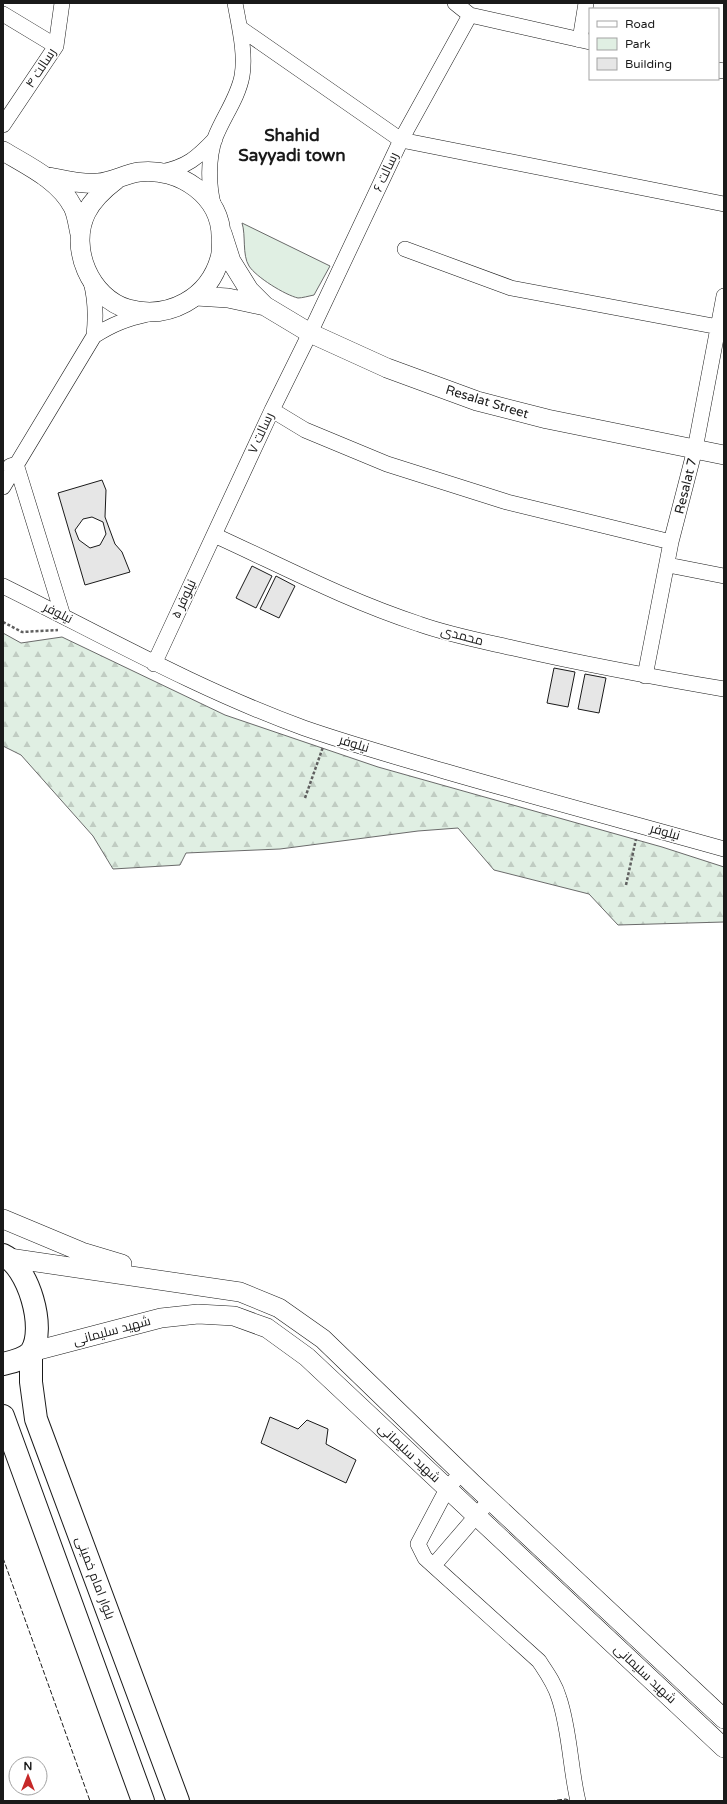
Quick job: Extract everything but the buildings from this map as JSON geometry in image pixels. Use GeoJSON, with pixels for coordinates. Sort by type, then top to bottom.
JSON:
{"type":"FeatureCollection","features":[{"type":"Feature","properties":{"kind":"highway","name":"بلوار امام خمینی"},"geometry":{"type":"LineString","coordinates":[[6,1256],[18,1268],[25,1280],[36,1316],[37,1335],[31,1352],[31,1382],[36,1419],[178,1801]]}},
{"type":"Feature","properties":{"kind":"highway"},"geometry":{"type":"LineString","coordinates":[[3,1364],[17,1361],[31,1352]]}},
{"type":"Feature","properties":{"kind":"highway"},"geometry":{"type":"LineString","coordinates":[[3,1416],[143,1801]]}},
{"type":"Feature","properties":{"kind":"main road"},"geometry":{"type":"LineString","coordinates":[[3,152],[44,176],[62,192],[73,208],[80,236],[82,259],[91,280],[106,297],[127,309],[151,313],[175,308],[196,296],[212,278],[215,271],[221,256],[222,233]]}},
{"type":"Feature","properties":{"kind":"main road"},"geometry":{"type":"LineString","coordinates":[[44,176],[71,181],[97,183],[116,180],[138,172],[161,172],[183,178],[202,192],[215,211],[231,261],[249,290],[265,306]]}},
{"type":"Feature","properties":{"kind":"main road"},"geometry":{"type":"LineString","coordinates":[[80,236],[86,213],[98,194],[116,180]]}},
{"type":"Feature","properties":{"kind":"main road"},"geometry":{"type":"LineString","coordinates":[[196,296],[228,298],[265,306]]}},
{"type":"Feature","properties":{"kind":"main road","name":"Resalat Street"},"geometry":{"type":"LineString","coordinates":[[265,306],[310,333],[387,368],[477,401],[547,419],[724,455]]}},
{"type":"Feature","properties":{"kind":"main road"},"geometry":{"type":"LineString","coordinates":[[3,1219],[82,1252],[181,1282]]}},
{"type":"Feature","properties":{"kind":"main road"},"geometry":{"type":"LineString","coordinates":[[6,1256],[240,1292],[280,1308],[323,1338],[461,1473],[724,1719]]}},
{"type":"Feature","properties":{"kind":"main road","name":"شهید سلیمانی"},"geometry":{"type":"LineString","coordinates":[[31,1352],[161,1318],[198,1314],[234,1316],[267,1328],[307,1357],[724,1748]]}},
{"type":"Feature","properties":{"kind":"street","name":"رسالت ۴"},"geometry":{"type":"LineString","coordinates":[[3,125],[56,46],[62,3]]}},
{"type":"Feature","properties":{"kind":"street"},"geometry":{"type":"LineString","coordinates":[[215,211],[210,192],[209,175],[215,139],[235,96],[242,76],[240,28],[235,3]]}},
{"type":"Feature","properties":{"kind":"street"},"geometry":{"type":"LineString","coordinates":[[455,3],[470,15],[585,41],[586,3]]}},
{"type":"Feature","properties":{"kind":"street"},"geometry":{"type":"LineString","coordinates":[[3,14],[56,46]]}},
{"type":"Feature","properties":{"kind":"street","name":"رسالت ۶"},"geometry":{"type":"LineString","coordinates":[[310,333],[401,140],[470,15]]}},
{"type":"Feature","properties":{"kind":"street"},"geometry":{"type":"LineString","coordinates":[[240,28],[401,140],[724,204]]}},
{"type":"Feature","properties":{"kind":"street"},"geometry":{"type":"LineString","coordinates":[[161,172],[185,166],[199,156],[215,139]]}},
{"type":"Feature","properties":{"kind":"street"},"geometry":{"type":"LineString","coordinates":[[405,249],[511,288],[721,328]]}},
{"type":"Feature","properties":{"kind":"street"},"geometry":{"type":"LineString","coordinates":[[91,280],[96,303],[94,336]]}},
{"type":"Feature","properties":{"kind":"street","name":"Resalat 7"},"geometry":{"type":"LineString","coordinates":[[645,676],[672,542],[695,450],[721,328],[724,296]]}},
{"type":"Feature","properties":{"kind":"street"},"geometry":{"type":"LineString","coordinates":[[3,486],[10,466],[94,336],[110,325],[151,313]]}},
{"type":"Feature","properties":{"kind":"street","name":"رسالت ۷"},"geometry":{"type":"LineString","coordinates":[[214,535],[272,410],[310,333]]}},
{"type":"Feature","properties":{"kind":"street"},"geometry":{"type":"LineString","coordinates":[[272,410],[305,430],[387,464],[507,502],[672,542]]}},
{"type":"Feature","properties":{"kind":"street"},"geometry":{"type":"LineString","coordinates":[[10,466],[63,616]]}},
{"type":"Feature","properties":{"kind":"street","name":"نیلوفر ۵"},"geometry":{"type":"LineString","coordinates":[[154,664],[214,535]]}},
{"type":"Feature","properties":{"kind":"street","name":"محمدی"},"geometry":{"type":"LineString","coordinates":[[214,535],[344,596],[420,624],[469,638],[539,654],[645,676],[724,689]]}},
{"type":"Feature","properties":{"kind":"street"},"geometry":{"type":"LineString","coordinates":[[668,564],[724,576]]}},
{"type":"Feature","properties":{"kind":"street","name":"نیلوفر"},"geometry":{"type":"LineString","coordinates":[[3,586],[154,664],[224,696],[327,736],[568,807],[724,849]]}},
{"type":"Feature","properties":{"kind":"street"},"geometry":{"type":"LineString","coordinates":[[461,1473],[447,1489],[418,1544],[425,1558],[539,1661],[552,1680],[560,1698],[578,1801]]}},
{"type":"Feature","properties":{"kind":"street"},"geometry":{"type":"LineString","coordinates":[[434,1565],[490,1500]]}},
{"type":"Feature","properties":{"kind":"path"},"geometry":{"type":"LineString","coordinates":[[305,798],[327,736]]}},
{"type":"Feature","properties":{"kind":"path"},"geometry":{"type":"LineString","coordinates":[[626,885],[639,825]]}},
{"type":"Feature","properties":{"kind":"green space"},"geometry":{"type":"Polygon","coordinates":[[[242,223],[330,266],[314,295],[300,298],[292,296],[271,285],[249,266],[245,251],[242,223]]]}},
{"type":"Feature","properties":{"kind":"green space"},"geometry":{"type":"Polygon","coordinates":[[[3,633],[21,643],[62,637],[225,715],[378,767],[662,847],[724,867],[724,922],[618,925],[589,894],[494,870],[458,828],[418,831],[280,849],[186,853],[180,865],[113,869],[93,836],[21,755],[3,746],[3,633]]]}},
{"type":"Feature","properties":{"kind":"fence"},"geometry":{"type":"LineString","coordinates":[[3,1558],[90,1801]]}},
{"type":"Feature","properties":{"kind":"fence"},"geometry":{"type":"LineString","coordinates":[[550,1801],[566,1799],[570,1801]]}},
{"type":"Feature","properties":{"kind":"district","name":"Shahid Sayyadi town"},"geometry":{"type":"Point","coordinates":[292,145]}}]}
